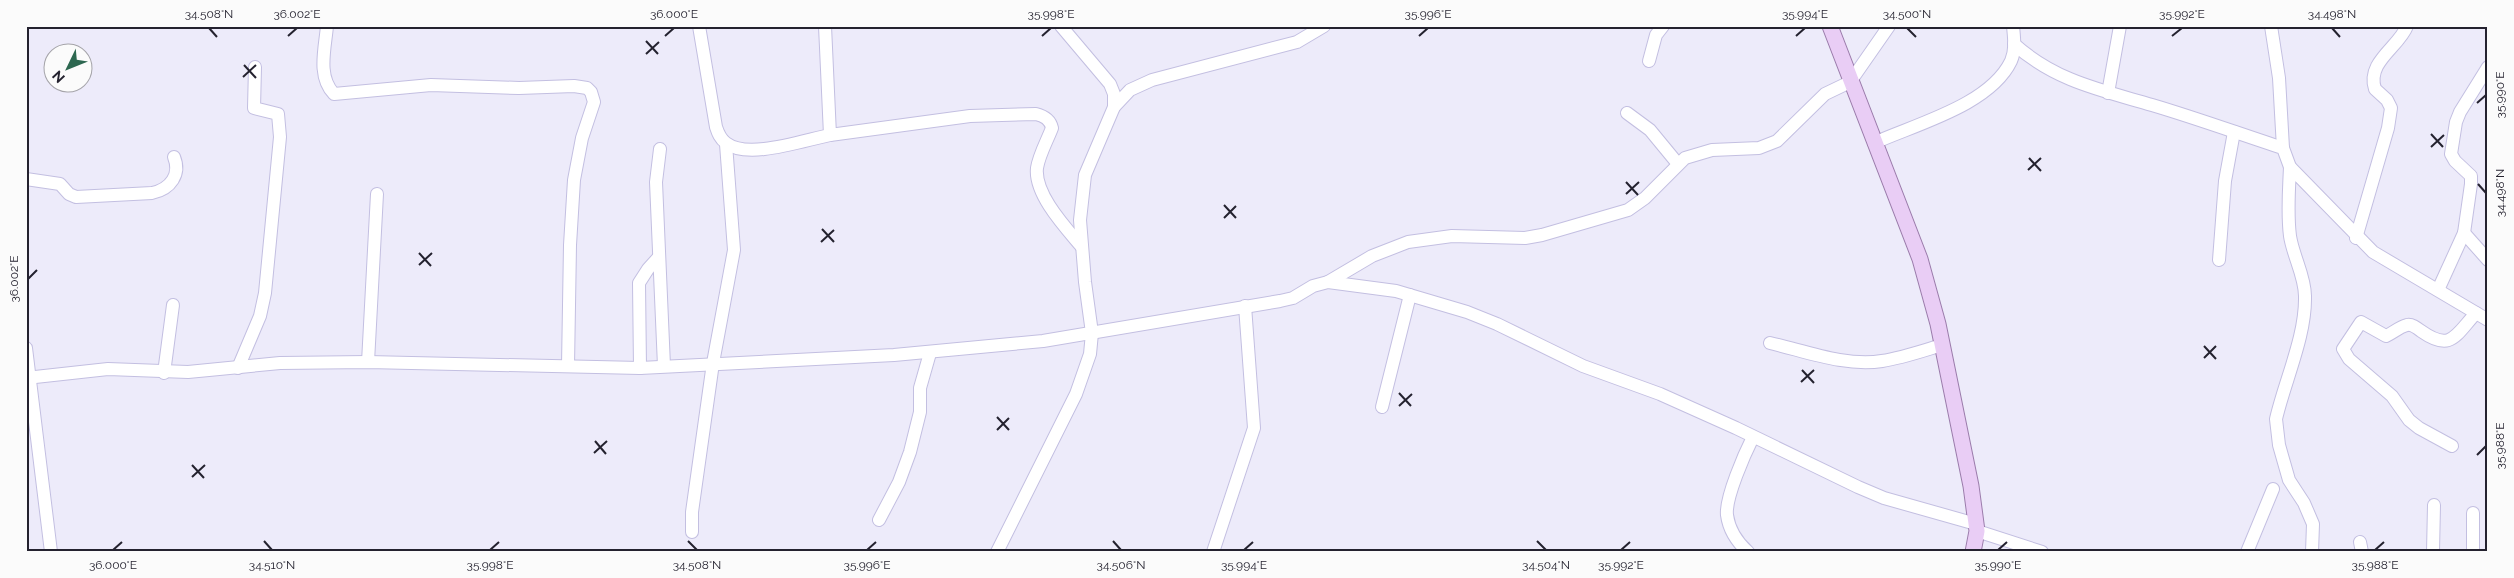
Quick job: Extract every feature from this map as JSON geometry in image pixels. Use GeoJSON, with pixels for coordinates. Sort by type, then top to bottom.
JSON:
{"type":"FeatureCollection","features":[{"type":"Feature","properties":{"kind":"main road"},"geometry":{"type":"LineString","coordinates":[[1830,26],[1850,82],[1920,259],[1942,345],[1976,527],[1973,552]]}},
{"type":"Feature","properties":{"kind":"street"},"geometry":{"type":"LineString","coordinates":[[327,26],[323,68],[324,81],[334,94],[431,85],[518,88],[574,86],[587,88],[591,92],[594,102],[582,138],[574,180],[570,245],[568,366]]}},
{"type":"Feature","properties":{"kind":"street"},"geometry":{"type":"LineString","coordinates":[[699,26],[716,126],[720,138],[726,144],[737,149],[768,148],[830,135],[970,116],[1036,114],[1044,116],[1051,123],[1052,128],[1039,159],[1037,180],[1041,192],[1065,227],[1081,246]]}},
{"type":"Feature","properties":{"kind":"street"},"geometry":{"type":"LineString","coordinates":[[825,26],[830,135]]}},
{"type":"Feature","properties":{"kind":"street"},"geometry":{"type":"LineString","coordinates":[[1061,26],[1110,84],[1114,94],[1114,107]]}},
{"type":"Feature","properties":{"kind":"street"},"geometry":{"type":"LineString","coordinates":[[997,552],[1076,394],[1090,354],[1092,334],[1081,246],[1080,205],[1085,175],[1114,107],[1130,90],[1152,80],[1297,42],[1324,26]]}},
{"type":"Feature","properties":{"kind":"street"},"geometry":{"type":"LineString","coordinates":[[1649,61],[1656,35],[1663,26]]}},
{"type":"Feature","properties":{"kind":"street"},"geometry":{"type":"LineString","coordinates":[[28,378],[108,370],[164,373],[280,363],[368,362],[640,368],[930,353],[1092,334],[1280,301],[1293,298],[1313,286],[1328,282],[1372,256],[1408,242],[1452,236],[1525,238],[1542,235],[1621,212],[1645,198],[1678,164],[1703,152],[1759,148],[1772,144],[1826,94],[1850,82],[1889,26]]}},
{"type":"Feature","properties":{"kind":"street"},"geometry":{"type":"LineString","coordinates":[[1874,143],[1941,116],[1981,94],[2011,61],[2014,44],[2013,26]]}},
{"type":"Feature","properties":{"kind":"street"},"geometry":{"type":"LineString","coordinates":[[2108,94],[2120,26]]}},
{"type":"Feature","properties":{"kind":"street"},"geometry":{"type":"LineString","coordinates":[[2271,26],[2279,78],[2283,148],[2290,167],[2356,238],[2373,252],[2488,320]]}},
{"type":"Feature","properties":{"kind":"street"},"geometry":{"type":"LineString","coordinates":[[2356,238],[2388,128],[2391,108],[2387,100],[2375,89],[2374,76],[2383,56],[2404,33],[2407,26]]}},
{"type":"Feature","properties":{"kind":"street"},"geometry":{"type":"LineString","coordinates":[[2014,44],[2051,72],[2108,94],[2283,148]]}},
{"type":"Feature","properties":{"kind":"street"},"geometry":{"type":"LineString","coordinates":[[2438,290],[2464,233],[2471,176],[2454,161],[2451,154],[2456,122],[2460,112],[2488,67]]}},
{"type":"Feature","properties":{"kind":"street"},"geometry":{"type":"LineString","coordinates":[[238,368],[260,316],[265,293],[280,137],[278,114],[254,108],[255,68]]}},
{"type":"Feature","properties":{"kind":"street"},"geometry":{"type":"LineString","coordinates":[[1627,113],[1650,130],[1678,164]]}},
{"type":"Feature","properties":{"kind":"street"},"geometry":{"type":"LineString","coordinates":[[2220,260],[2225,181],[2234,132]]}},
{"type":"Feature","properties":{"kind":"street"},"geometry":{"type":"LineString","coordinates":[[692,532],[692,512],[713,363],[734,250],[726,144]]}},
{"type":"Feature","properties":{"kind":"street"},"geometry":{"type":"LineString","coordinates":[[660,149],[656,182],[664,366]]}},
{"type":"Feature","properties":{"kind":"street"},"geometry":{"type":"LineString","coordinates":[[26,179],[60,184],[68,194],[76,197],[152,193],[163,188],[176,176],[178,166],[174,157]]}},
{"type":"Feature","properties":{"kind":"street"},"geometry":{"type":"LineString","coordinates":[[2290,167],[2288,201],[2290,237],[2304,285],[2305,301],[2292,362],[2276,419],[2276,429],[2290,480],[2304,503],[2312,524],[2312,552]]}},
{"type":"Feature","properties":{"kind":"street"},"geometry":{"type":"LineString","coordinates":[[368,362],[377,194]]}},
{"type":"Feature","properties":{"kind":"street"},"geometry":{"type":"LineString","coordinates":[[2464,233],[2488,260]]}},
{"type":"Feature","properties":{"kind":"street"},"geometry":{"type":"LineString","coordinates":[[640,368],[639,283],[658,258]]}},
{"type":"Feature","properties":{"kind":"street"},"geometry":{"type":"LineString","coordinates":[[1328,282],[1410,295],[1466,312],[1497,324],[1583,366],[1660,394],[1884,498],[1976,527],[2042,552]]}},
{"type":"Feature","properties":{"kind":"street"},"geometry":{"type":"LineString","coordinates":[[1382,407],[1410,295]]}},
{"type":"Feature","properties":{"kind":"street"},"geometry":{"type":"LineString","coordinates":[[164,373],[173,305]]}},
{"type":"Feature","properties":{"kind":"street"},"geometry":{"type":"LineString","coordinates":[[1214,552],[1254,428],[1245,306]]}},
{"type":"Feature","properties":{"kind":"street"},"geometry":{"type":"LineString","coordinates":[[2452,446],[2419,428],[2409,420],[2392,396],[2349,359],[2343,349],[2361,322],[2386,336],[2406,325],[2412,325],[2434,340],[2445,342],[2454,337],[2476,313]]}},
{"type":"Feature","properties":{"kind":"street"},"geometry":{"type":"LineString","coordinates":[[1770,343],[1841,359],[1866,362],[1882,361],[1942,345]]}},
{"type":"Feature","properties":{"kind":"street"},"geometry":{"type":"LineString","coordinates":[[26,348],[28,378],[51,552]]}},
{"type":"Feature","properties":{"kind":"street"},"geometry":{"type":"LineString","coordinates":[[879,520],[899,482],[910,452],[920,412],[920,388],[930,353]]}},
{"type":"Feature","properties":{"kind":"street"},"geometry":{"type":"LineString","coordinates":[[1748,552],[1733,534],[1727,514],[1728,503],[1742,458],[1753,437]]}},
{"type":"Feature","properties":{"kind":"street"},"geometry":{"type":"LineString","coordinates":[[2247,552],[2273,489]]}},
{"type":"Feature","properties":{"kind":"street"},"geometry":{"type":"LineString","coordinates":[[2433,552],[2434,505]]}},
{"type":"Feature","properties":{"kind":"street"},"geometry":{"type":"LineString","coordinates":[[2473,513],[2473,552]]}}]}
